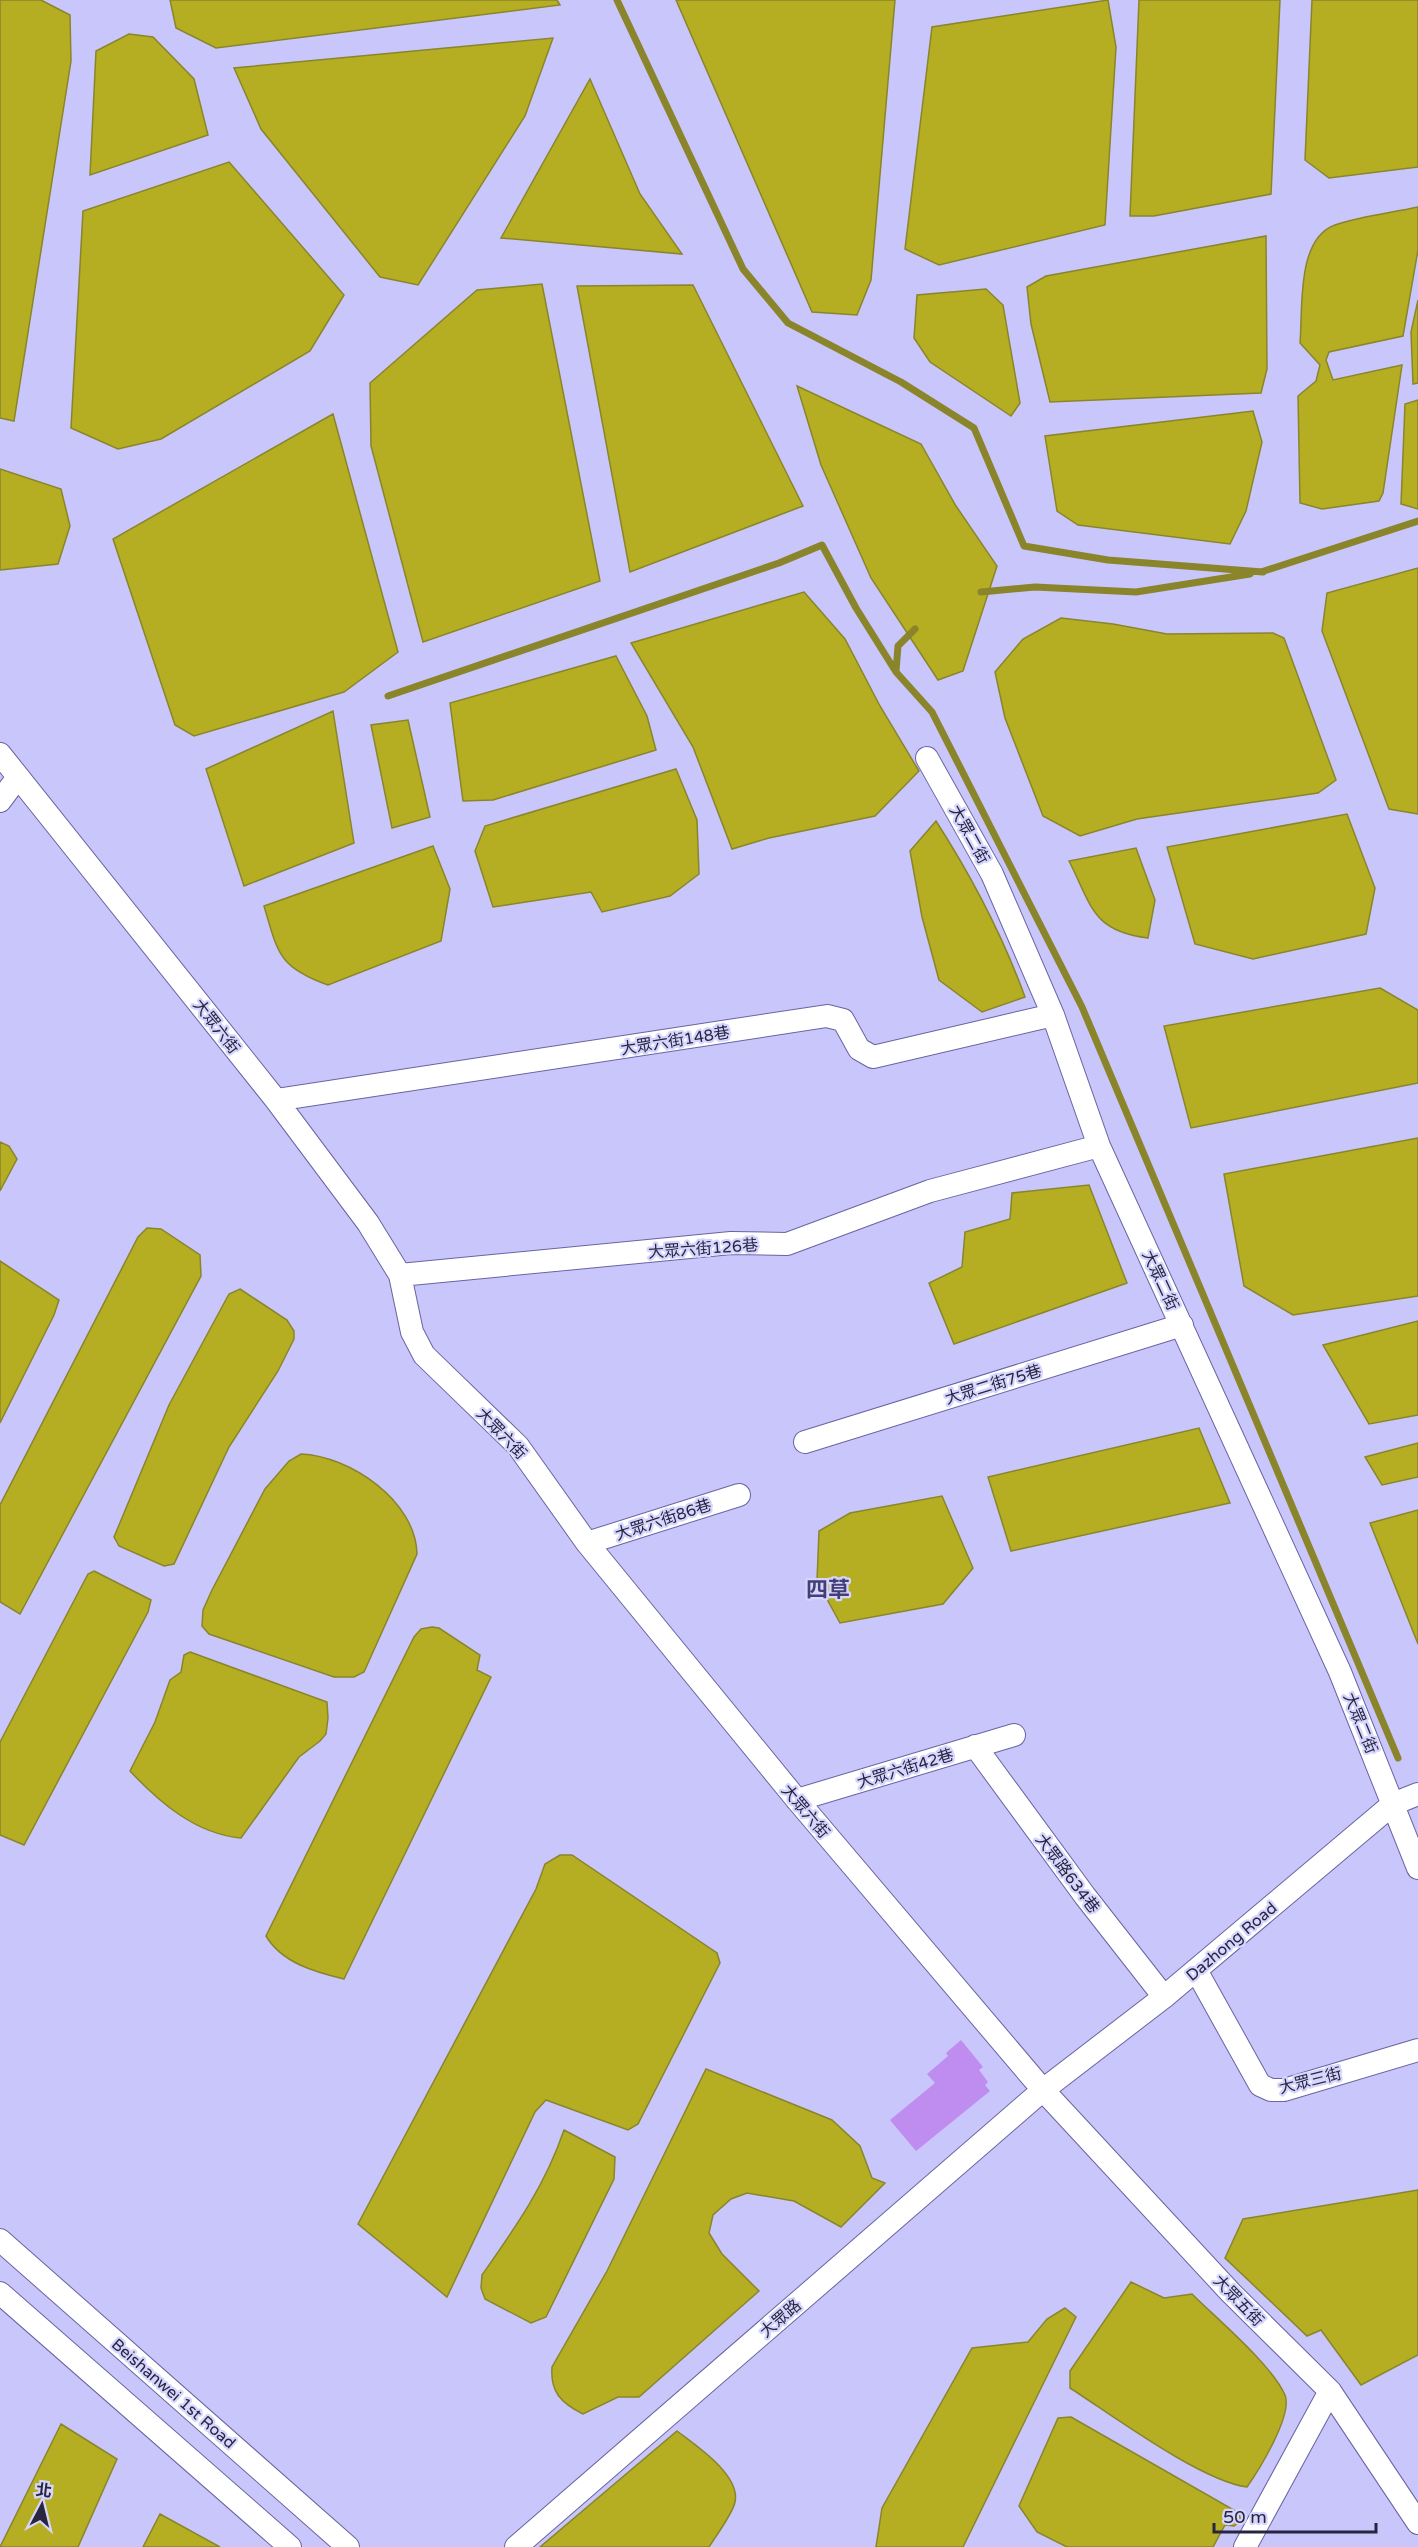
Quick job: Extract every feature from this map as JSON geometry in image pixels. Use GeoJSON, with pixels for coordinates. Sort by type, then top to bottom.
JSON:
{"type":"FeatureCollection","features":[{"type":"Feature","properties":{"kind":"street","name":"大眾六街"},"geometry":{"type":"LineString","coordinates":[[0,754],[276,1100],[368,1223],[400,1275],[412,1332],[424,1355],[518,1446],[587,1543],[797,1800],[1043,2090]]}},
{"type":"Feature","properties":{"kind":"street","name":"大眾二街"},"geometry":{"type":"LineString","coordinates":[[927,758],[992,874],[1053,1015],[1099,1146],[1340,1672],[1393,1804]]}},
{"type":"Feature","properties":{"kind":"street"},"geometry":{"type":"LineString","coordinates":[[0,801],[18,777]]}},
{"type":"Feature","properties":{"kind":"street","name":"大眾六街148巷"},"geometry":{"type":"LineString","coordinates":[[276,1100],[827,1017],[843,1020],[859,1049],[873,1057],[1053,1015]]}},
{"type":"Feature","properties":{"kind":"street","name":"大眾六街126巷"},"geometry":{"type":"LineString","coordinates":[[400,1275],[731,1243],[787,1244],[930,1191],[1099,1146]]}},
{"type":"Feature","properties":{"kind":"street","name":"大眾二街75巷"},"geometry":{"type":"LineString","coordinates":[[805,1442],[1182,1325]]}},
{"type":"Feature","properties":{"kind":"street","name":"大眾六街86巷"},"geometry":{"type":"LineString","coordinates":[[587,1543],[739,1495]]}},
{"type":"Feature","properties":{"kind":"street","name":"大眾六街42巷"},"geometry":{"type":"LineString","coordinates":[[797,1800],[1014,1735]]}},
{"type":"Feature","properties":{"kind":"street","name":"大眾路634巷"},"geometry":{"type":"LineString","coordinates":[[975,1746],[1084,1896],[1164,1997]]}},
{"type":"Feature","properties":{"kind":"street","name":"Dazhong Road"},"geometry":{"type":"LineString","coordinates":[[1043,2090],[1164,1997],[1393,1804],[1418,1794]]}},
{"type":"Feature","properties":{"kind":"street"},"geometry":{"type":"LineString","coordinates":[[1393,1804],[1418,1868]]}},
{"type":"Feature","properties":{"kind":"street","name":"大眾三街"},"geometry":{"type":"LineString","coordinates":[[1196,1970],[1260,2085],[1271,2090],[1284,2090],[1418,2050]]}},
{"type":"Feature","properties":{"kind":"street","name":"大眾五街"},"geometry":{"type":"LineString","coordinates":[[1043,2090],[1231,2293],[1330,2391],[1418,2523]]}},
{"type":"Feature","properties":{"kind":"street","name":"大眾路"},"geometry":{"type":"LineString","coordinates":[[516,2547],[1043,2090]]}},
{"type":"Feature","properties":{"kind":"street","name":"Beishanwei 1st Road"},"geometry":{"type":"LineString","coordinates":[[0,2240],[348,2547]]}},
{"type":"Feature","properties":{"kind":"street"},"geometry":{"type":"LineString","coordinates":[[0,2294],[290,2547]]}},
{"type":"Feature","properties":{"kind":"street"},"geometry":{"type":"LineString","coordinates":[[1245,2547],[1330,2391]]}},
{"type":"Feature","properties":{"kind":"street"},"geometry":{"type":"LineString","coordinates":[[207,2474],[234,2446]]}},
{"type":"Feature","properties":{"kind":"shaded area"},"geometry":{"type":"Polygon","coordinates":[[[0,0],[41,0],[70,15],[71,61],[14,421],[0,418],[0,0]]]}},
{"type":"Feature","properties":{"kind":"shaded area"},"geometry":{"type":"Polygon","coordinates":[[[170,0],[557,0],[560,5],[216,48],[176,28],[170,0]]]}},
{"type":"Feature","properties":{"kind":"shaded area"},"geometry":{"type":"Polygon","coordinates":[[[676,0],[895,0],[871,280],[857,315],[812,312],[676,0]]]}},
{"type":"Feature","properties":{"kind":"shaded area"},"geometry":{"type":"Polygon","coordinates":[[[1108,0],[1116,47],[1105,225],[939,265],[905,249],[932,27],[1108,0]]]}},
{"type":"Feature","properties":{"kind":"shaded area"},"geometry":{"type":"Polygon","coordinates":[[[1139,0],[1280,0],[1271,194],[1154,216],[1130,216],[1139,0]]]}},
{"type":"Feature","properties":{"kind":"shaded area"},"geometry":{"type":"Polygon","coordinates":[[[1312,0],[1418,0],[1418,167],[1329,178],[1305,160],[1312,0]]]}},
{"type":"Feature","properties":{"kind":"shaded area"},"geometry":{"type":"Polygon","coordinates":[[[129,34],[153,37],[194,79],[208,135],[90,175],[96,51],[129,34]]]}},
{"type":"Feature","properties":{"kind":"shaded area"},"geometry":{"type":"Polygon","coordinates":[[[553,38],[525,116],[418,285],[380,277],[261,129],[234,68],[553,38]]]}},
{"type":"Feature","properties":{"kind":"shaded area"},"geometry":{"type":"Polygon","coordinates":[[[590,79],[640,194],[682,254],[501,238],[590,79]]]}},
{"type":"Feature","properties":{"kind":"shaded area"},"geometry":{"type":"Polygon","coordinates":[[[229,162],[344,295],[310,351],[161,439],[118,449],[71,428],[83,211],[229,162]]]}},
{"type":"Feature","properties":{"kind":"shaded area"},"geometry":{"type":"Polygon","coordinates":[[[1418,207],[1418,250],[1403,336],[1329,352],[1326,360],[1333,380],[1402,365],[1383,493],[1379,501],[1322,509],[1300,503],[1298,396],[1316,381],[1320,365],[1300,343],[1302,294],[1308,260],[1322,233],[1335,225],[1418,207]]]}},
{"type":"Feature","properties":{"kind":"shaded area"},"geometry":{"type":"Polygon","coordinates":[[[1266,236],[1267,369],[1261,393],[1050,402],[1031,324],[1027,287],[1046,276],[1266,236]]]}},
{"type":"Feature","properties":{"kind":"shaded area"},"geometry":{"type":"Polygon","coordinates":[[[542,284],[600,581],[423,642],[371,446],[370,383],[477,290],[542,284]]]}},
{"type":"Feature","properties":{"kind":"shaded area"},"geometry":{"type":"Polygon","coordinates":[[[693,285],[803,506],[630,572],[577,286],[693,285]]]}},
{"type":"Feature","properties":{"kind":"shaded area"},"geometry":{"type":"Polygon","coordinates":[[[986,289],[1003,305],[1020,403],[1011,416],[930,362],[914,338],[917,295],[986,289]]]}},
{"type":"Feature","properties":{"kind":"shaded area"},"geometry":{"type":"Polygon","coordinates":[[[1418,300],[1418,383],[1413,384],[1411,332],[1418,300]]]}},
{"type":"Feature","properties":{"kind":"shaded area"},"geometry":{"type":"Polygon","coordinates":[[[797,386],[921,444],[956,506],[997,566],[963,671],[938,680],[871,578],[821,465],[797,386]]]}},
{"type":"Feature","properties":{"kind":"shaded area"},"geometry":{"type":"Polygon","coordinates":[[[1418,400],[1418,509],[1401,504],[1405,404],[1418,400]]]}},
{"type":"Feature","properties":{"kind":"shaded area"},"geometry":{"type":"Polygon","coordinates":[[[1253,411],[1262,442],[1246,511],[1230,544],[1078,525],[1057,511],[1045,436],[1253,411]]]}},
{"type":"Feature","properties":{"kind":"shaded area"},"geometry":{"type":"Polygon","coordinates":[[[333,414],[398,652],[344,692],[194,736],[175,725],[113,539],[333,414]]]}},
{"type":"Feature","properties":{"kind":"shaded area"},"geometry":{"type":"Polygon","coordinates":[[[0,469],[61,489],[70,526],[58,564],[0,570],[0,469]]]}},
{"type":"Feature","properties":{"kind":"shaded area"},"geometry":{"type":"Polygon","coordinates":[[[1418,568],[1418,814],[1389,809],[1322,631],[1327,593],[1418,568]]]}},
{"type":"Feature","properties":{"kind":"shaded area"},"geometry":{"type":"Polygon","coordinates":[[[804,592],[845,639],[880,706],[919,771],[875,816],[769,838],[732,849],[693,747],[631,643],[804,592]]]}},
{"type":"Feature","properties":{"kind":"shaded area"},"geometry":{"type":"Polygon","coordinates":[[[1061,618],[1113,624],[1167,634],[1273,633],[1284,638],[1336,780],[1318,793],[1137,819],[1080,836],[1043,816],[1005,718],[995,672],[1023,639],[1061,618]]]}},
{"type":"Feature","properties":{"kind":"shaded area"},"geometry":{"type":"Polygon","coordinates":[[[616,656],[647,716],[656,750],[493,800],[463,801],[450,703],[616,656]]]}},
{"type":"Feature","properties":{"kind":"shaded area"},"geometry":{"type":"Polygon","coordinates":[[[333,711],[354,843],[244,886],[206,769],[333,711]]]}},
{"type":"Feature","properties":{"kind":"shaded area"},"geometry":{"type":"Polygon","coordinates":[[[408,720],[430,817],[392,828],[371,725],[408,720]]]}},
{"type":"Feature","properties":{"kind":"shaded area"},"geometry":{"type":"Polygon","coordinates":[[[676,769],[697,820],[699,874],[670,896],[602,912],[591,892],[493,907],[475,851],[485,826],[676,769]]]}},
{"type":"Feature","properties":{"kind":"shaded area"},"geometry":{"type":"Polygon","coordinates":[[[1347,814],[1375,888],[1366,934],[1253,959],[1195,944],[1167,847],[1347,814]]]}},
{"type":"Feature","properties":{"kind":"shaded area"},"geometry":{"type":"Polygon","coordinates":[[[936,821],[985,906],[1025,997],[982,1012],[939,980],[922,917],[910,851],[936,821]]]}},
{"type":"Feature","properties":{"kind":"shaded area"},"geometry":{"type":"Polygon","coordinates":[[[433,846],[450,889],[441,941],[328,985],[299,972],[282,956],[264,906],[433,846]]]}},
{"type":"Feature","properties":{"kind":"shaded area"},"geometry":{"type":"Polygon","coordinates":[[[1136,848],[1155,900],[1148,938],[1129,935],[1104,922],[1089,903],[1069,861],[1136,848]]]}},
{"type":"Feature","properties":{"kind":"shaded area"},"geometry":{"type":"Polygon","coordinates":[[[1380,988],[1418,1010],[1418,1083],[1191,1128],[1164,1026],[1380,988]]]}},
{"type":"Feature","properties":{"kind":"shaded area"},"geometry":{"type":"Polygon","coordinates":[[[1418,1138],[1418,1296],[1293,1315],[1244,1286],[1224,1174],[1418,1138]]]}},
{"type":"Feature","properties":{"kind":"shaded area"},"geometry":{"type":"Polygon","coordinates":[[[0,1142],[9,1146],[17,1159],[0,1191],[0,1142]]]}},
{"type":"Feature","properties":{"kind":"shaded area"},"geometry":{"type":"Polygon","coordinates":[[[1089,1185],[1127,1283],[954,1344],[929,1283],[962,1267],[965,1232],[1010,1219],[1012,1193],[1089,1185]]]}},
{"type":"Feature","properties":{"kind":"shaded area"},"geometry":{"type":"Polygon","coordinates":[[[147,1228],[161,1229],[200,1255],[201,1276],[20,1614],[0,1602],[0,1505],[138,1237],[147,1228]]]}},
{"type":"Feature","properties":{"kind":"shaded area"},"geometry":{"type":"Polygon","coordinates":[[[0,1261],[59,1300],[54,1315],[0,1423],[0,1261]]]}},
{"type":"Feature","properties":{"kind":"shaded area"},"geometry":{"type":"Polygon","coordinates":[[[240,1289],[287,1320],[294,1331],[294,1339],[278,1371],[229,1447],[174,1564],[164,1566],[119,1546],[114,1537],[169,1405],[229,1294],[240,1289]]]}},
{"type":"Feature","properties":{"kind":"shaded area"},"geometry":{"type":"Polygon","coordinates":[[[1418,1321],[1418,1415],[1369,1424],[1323,1345],[1418,1321]]]}},
{"type":"Feature","properties":{"kind":"shaded area"},"geometry":{"type":"Polygon","coordinates":[[[1199,1428],[1230,1503],[1011,1551],[988,1477],[1199,1428]]]}},
{"type":"Feature","properties":{"kind":"shaded area"},"geometry":{"type":"Polygon","coordinates":[[[1418,1443],[1418,1477],[1382,1485],[1365,1457],[1418,1443]]]}},
{"type":"Feature","properties":{"kind":"shaded area"},"geometry":{"type":"Polygon","coordinates":[[[301,1454],[340,1463],[377,1485],[393,1500],[405,1516],[414,1535],[417,1554],[364,1672],[354,1677],[334,1677],[209,1634],[202,1626],[203,1610],[212,1590],[265,1489],[289,1461],[301,1454]]]}},
{"type":"Feature","properties":{"kind":"shaded area"},"geometry":{"type":"Polygon","coordinates":[[[942,1496],[973,1568],[943,1604],[840,1623],[817,1581],[819,1531],[850,1513],[942,1496]]]}},
{"type":"Feature","properties":{"kind":"shaded area"},"geometry":{"type":"Polygon","coordinates":[[[1418,1510],[1418,1644],[1370,1523],[1418,1510]]]}},
{"type":"Feature","properties":{"kind":"shaded area"},"geometry":{"type":"Polygon","coordinates":[[[94,1571],[151,1600],[148,1612],[24,1845],[0,1835],[0,1742],[88,1574],[94,1571]]]}},
{"type":"Feature","properties":{"kind":"shaded area"},"geometry":{"type":"Polygon","coordinates":[[[439,1628],[480,1655],[477,1670],[491,1677],[344,1979],[322,1973],[290,1960],[266,1936],[414,1637],[421,1629],[439,1628]]]}},
{"type":"Feature","properties":{"kind":"shaded area"},"geometry":{"type":"Polygon","coordinates":[[[190,1652],[327,1702],[326,1734],[299,1757],[241,1838],[209,1830],[180,1815],[130,1771],[155,1722],[170,1680],[181,1672],[184,1655],[190,1652]]]}},
{"type":"Feature","properties":{"kind":"shaded area"},"geometry":{"type":"Polygon","coordinates":[[[560,1855],[572,1855],[717,1953],[720,1963],[638,2124],[628,2130],[546,2100],[535,2112],[447,2297],[358,2224],[536,1889],[545,1864],[560,1855]]]}},
{"type":"Feature","properties":{"kind":"shaded area"},"geometry":{"type":"Polygon","coordinates":[[[706,2069],[832,2120],[860,2146],[872,2178],[885,2183],[841,2227],[794,2201],[747,2193],[731,2199],[713,2215],[709,2233],[722,2254],[759,2291],[639,2397],[618,2397],[583,2414],[558,2396],[553,2383],[552,2367],[607,2271],[706,2069]]]}},
{"type":"Feature","properties":{"kind":"shaded area"},"geometry":{"type":"Polygon","coordinates":[[[564,2130],[615,2157],[614,2179],[546,2317],[531,2323],[485,2299],[481,2288],[482,2275],[538,2188],[564,2130]]]}},
{"type":"Feature","properties":{"kind":"shaded area"},"geometry":{"type":"Polygon","coordinates":[[[1418,2190],[1418,2355],[1361,2385],[1321,2330],[1307,2336],[1225,2258],[1243,2219],[1418,2190]]]}},
{"type":"Feature","properties":{"kind":"shaded area"},"geometry":{"type":"Polygon","coordinates":[[[1131,2282],[1164,2298],[1192,2294],[1256,2356],[1285,2395],[1286,2404],[1280,2428],[1247,2487],[1206,2473],[1182,2460],[1132,2430],[1070,2388],[1070,2371],[1131,2282]]]}},
{"type":"Feature","properties":{"kind":"shaded area"},"geometry":{"type":"Polygon","coordinates":[[[1065,2308],[1076,2317],[963,2547],[876,2547],[882,2508],[972,2348],[1028,2342],[1047,2319],[1065,2308]]]}},
{"type":"Feature","properties":{"kind":"shaded area"},"geometry":{"type":"Polygon","coordinates":[[[1071,2417],[1239,2513],[1241,2521],[1234,2526],[1225,2525],[1213,2547],[1067,2547],[1037,2532],[1019,2506],[1058,2418],[1071,2417]]]}},
{"type":"Feature","properties":{"kind":"shaded area"},"geometry":{"type":"Polygon","coordinates":[[[61,2424],[117,2459],[78,2547],[0,2547],[61,2424]]]}},
{"type":"Feature","properties":{"kind":"shaded area"},"geometry":{"type":"Polygon","coordinates":[[[677,2431],[705,2452],[724,2471],[735,2492],[735,2502],[731,2512],[709,2547],[540,2547],[677,2431]]]}},
{"type":"Feature","properties":{"kind":"shaded area"},"geometry":{"type":"Polygon","coordinates":[[[160,2514],[220,2547],[143,2547],[160,2514]]]}},
{"type":"Feature","properties":{"kind":"building"},"geometry":{"type":"Polygon","coordinates":[[[961,2040],[983,2067],[979,2070],[988,2082],[985,2085],[990,2091],[916,2151],[890,2120],[935,2083],[927,2074],[948,2056],[946,2053],[961,2040]]]}},
{"type":"Feature","properties":{"kind":"waterway"},"geometry":{"type":"LineString","coordinates":[[617,0],[743,269],[788,323],[901,382],[974,428],[1024,546],[1108,560],[1263,572]]}},
{"type":"Feature","properties":{"kind":"waterway"},"geometry":{"type":"LineString","coordinates":[[1261,572],[1418,521]]}},
{"type":"Feature","properties":{"kind":"waterway"},"geometry":{"type":"LineString","coordinates":[[388,696],[779,563],[822,545],[856,608],[896,672],[932,712],[1082,1007],[1398,1758]]}},
{"type":"Feature","properties":{"kind":"waterway"},"geometry":{"type":"LineString","coordinates":[[981,592],[1035,587],[1136,592],[1250,574]]}},
{"type":"Feature","properties":{"kind":"waterway"},"geometry":{"type":"LineString","coordinates":[[896,671],[898,646],[915,629]]}},
{"type":"Feature","properties":{"kind":"district","name":"四草"},"geometry":{"type":"Point","coordinates":[828,1589]}}]}
